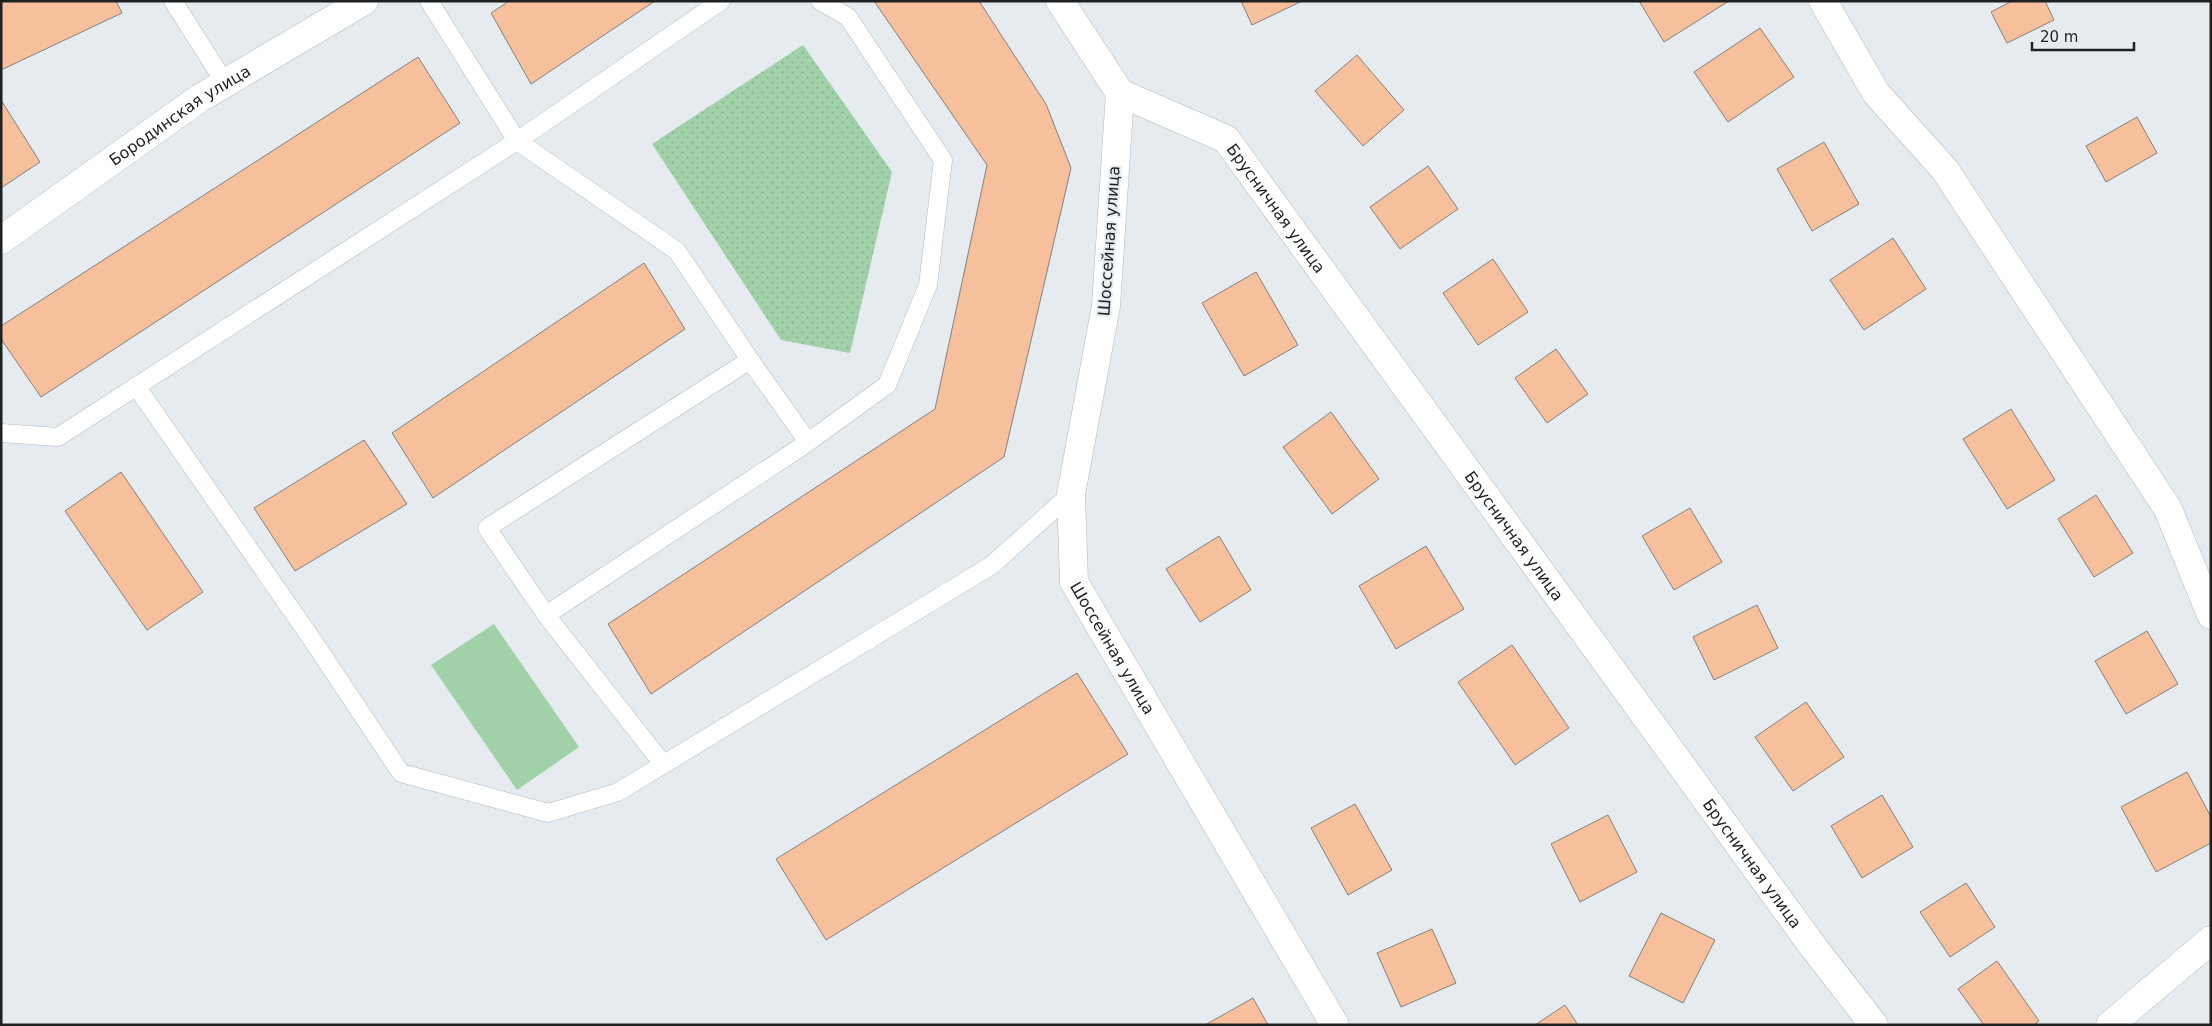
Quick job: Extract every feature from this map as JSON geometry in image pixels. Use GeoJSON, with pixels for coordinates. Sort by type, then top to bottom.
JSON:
{"type":"FeatureCollection","features":[{"type":"Feature","properties":{"kind":"street","name":"Бородинская улица"},"geometry":{"type":"LineString","coordinates":[[1,240],[200,98],[364,1]]}},
{"type":"Feature","properties":{"kind":"street"},"geometry":{"type":"LineString","coordinates":[[1060,1],[1120,93]]}},
{"type":"Feature","properties":{"kind":"street"},"geometry":{"type":"LineString","coordinates":[[1823,1],[1876,93],[1944,170],[2168,509],[2211,615]]}},
{"type":"Feature","properties":{"kind":"street","name":"Шоссейная улица"},"geometry":{"type":"LineString","coordinates":[[1120,93],[1106,306],[1071,494],[1074,582],[1335,1025]]}},
{"type":"Feature","properties":{"kind":"street","name":"Брусничная улица"},"geometry":{"type":"LineString","coordinates":[[1120,93],[1226,139],[1814,948],[1874,1025]]}},
{"type":"Feature","properties":{"kind":"street"},"geometry":{"type":"LineString","coordinates":[[2110,1025],[2211,940]]}},
{"type":"Feature","properties":{"kind":"lane"},"geometry":{"type":"LineString","coordinates":[[173,1],[225,83]]}},
{"type":"Feature","properties":{"kind":"lane"},"geometry":{"type":"LineString","coordinates":[[429,1],[517,141],[677,250],[750,360],[808,442]]}},
{"type":"Feature","properties":{"kind":"lane"},"geometry":{"type":"LineString","coordinates":[[1,433],[58,437],[517,141],[722,1]]}},
{"type":"Feature","properties":{"kind":"lane"},"geometry":{"type":"LineString","coordinates":[[546,615],[808,442],[887,385],[928,285],[943,160],[848,17],[820,1]]}},
{"type":"Feature","properties":{"kind":"lane"},"geometry":{"type":"LineString","coordinates":[[663,764],[546,615],[487,528],[750,360]]}},
{"type":"Feature","properties":{"kind":"lane"},"geometry":{"type":"LineString","coordinates":[[136,386],[311,638],[401,773],[548,814],[618,792],[992,565],[1071,494]]}},
{"type":"Feature","properties":{"kind":"green space"},"geometry":{"type":"Polygon","coordinates":[[[803,45],[892,172],[850,353],[781,340],[652,144],[803,45]]]}},
{"type":"Feature","properties":{"kind":"green space"},"geometry":{"type":"Polygon","coordinates":[[[494,624],[579,747],[517,790],[431,665],[494,624]]]}},
{"type":"Feature","properties":{"kind":"building"},"geometry":{"type":"Polygon","coordinates":[[[1,1],[116,1],[122,13],[1,70],[1,1]]]}},
{"type":"Feature","properties":{"kind":"building"},"geometry":{"type":"Polygon","coordinates":[[[509,1],[655,1],[531,84],[491,13],[509,1]]]}},
{"type":"Feature","properties":{"kind":"building"},"geometry":{"type":"Polygon","coordinates":[[[874,1],[979,1],[1046,104],[1071,168],[1004,457],[651,694],[608,624],[935,409],[987,165],[874,1]]]}},
{"type":"Feature","properties":{"kind":"building"},"geometry":{"type":"Polygon","coordinates":[[[1241,1],[1300,1],[1300,2],[1252,25],[1241,1]]]}},
{"type":"Feature","properties":{"kind":"building"},"geometry":{"type":"Polygon","coordinates":[[[1639,1],[1729,1],[1664,42],[1639,1]]]}},
{"type":"Feature","properties":{"kind":"building"},"geometry":{"type":"Polygon","coordinates":[[[2012,1],[2045,1],[2054,20],[2007,43],[1991,12],[2012,1]]]}},
{"type":"Feature","properties":{"kind":"building"},"geometry":{"type":"Polygon","coordinates":[[[1760,28],[1794,77],[1728,122],[1694,72],[1760,28]]]}},
{"type":"Feature","properties":{"kind":"building"},"geometry":{"type":"Polygon","coordinates":[[[1357,55],[1404,110],[1363,146],[1315,91],[1357,55]]]}},
{"type":"Feature","properties":{"kind":"building"},"geometry":{"type":"Polygon","coordinates":[[[418,57],[460,123],[41,397],[1,339],[1,326],[418,57]]]}},
{"type":"Feature","properties":{"kind":"building"},"geometry":{"type":"Polygon","coordinates":[[[1,100],[40,162],[1,188],[1,100]]]}},
{"type":"Feature","properties":{"kind":"building"},"geometry":{"type":"Polygon","coordinates":[[[2137,117],[2157,153],[2106,182],[2086,146],[2137,117]]]}},
{"type":"Feature","properties":{"kind":"building"},"geometry":{"type":"Polygon","coordinates":[[[1824,142],[1859,204],[1812,231],[1777,169],[1824,142]]]}},
{"type":"Feature","properties":{"kind":"building"},"geometry":{"type":"Polygon","coordinates":[[[1428,166],[1458,209],[1400,249],[1370,207],[1428,166]]]}},
{"type":"Feature","properties":{"kind":"building"},"geometry":{"type":"Polygon","coordinates":[[[1893,238],[1926,289],[1864,330],[1830,280],[1893,238]]]}},
{"type":"Feature","properties":{"kind":"building"},"geometry":{"type":"Polygon","coordinates":[[[1493,259],[1528,312],[1478,345],[1443,293],[1493,259]]]}},
{"type":"Feature","properties":{"kind":"building"},"geometry":{"type":"Polygon","coordinates":[[[644,263],[685,329],[433,498],[392,433],[644,263]]]}},
{"type":"Feature","properties":{"kind":"building"},"geometry":{"type":"Polygon","coordinates":[[[1256,272],[1298,345],[1244,376],[1202,303],[1256,272]]]}},
{"type":"Feature","properties":{"kind":"building"},"geometry":{"type":"Polygon","coordinates":[[[1556,349],[1588,394],[1547,423],[1515,378],[1556,349]]]}},
{"type":"Feature","properties":{"kind":"building"},"geometry":{"type":"Polygon","coordinates":[[[2011,409],[2055,480],[2007,509],[1963,439],[2011,409]]]}},
{"type":"Feature","properties":{"kind":"building"},"geometry":{"type":"Polygon","coordinates":[[[1331,412],[1379,479],[1332,514],[1283,447],[1331,412]]]}},
{"type":"Feature","properties":{"kind":"building"},"geometry":{"type":"Polygon","coordinates":[[[364,440],[407,504],[295,571],[254,508],[364,440]]]}},
{"type":"Feature","properties":{"kind":"building"},"geometry":{"type":"Polygon","coordinates":[[[121,472],[203,592],[147,630],[65,511],[121,472]]]}},
{"type":"Feature","properties":{"kind":"building"},"geometry":{"type":"Polygon","coordinates":[[[2096,495],[2133,553],[2094,577],[2058,519],[2096,495]]]}},
{"type":"Feature","properties":{"kind":"building"},"geometry":{"type":"Polygon","coordinates":[[[1690,508],[1722,562],[1674,590],[1642,536],[1690,508]]]}},
{"type":"Feature","properties":{"kind":"building"},"geometry":{"type":"Polygon","coordinates":[[[1219,536],[1251,590],[1200,622],[1166,569],[1219,536]]]}},
{"type":"Feature","properties":{"kind":"building"},"geometry":{"type":"Polygon","coordinates":[[[1426,546],[1464,609],[1396,649],[1359,586],[1426,546]]]}},
{"type":"Feature","properties":{"kind":"building"},"geometry":{"type":"Polygon","coordinates":[[[1757,605],[1778,648],[1714,680],[1693,637],[1757,605]]]}},
{"type":"Feature","properties":{"kind":"building"},"geometry":{"type":"Polygon","coordinates":[[[2147,631],[2178,684],[2126,714],[2095,661],[2147,631]]]}},
{"type":"Feature","properties":{"kind":"building"},"geometry":{"type":"Polygon","coordinates":[[[1512,645],[1569,728],[1515,765],[1458,682],[1512,645]]]}},
{"type":"Feature","properties":{"kind":"building"},"geometry":{"type":"Polygon","coordinates":[[[1077,673],[1128,754],[826,940],[776,859],[1077,673]]]}},
{"type":"Feature","properties":{"kind":"building"},"geometry":{"type":"Polygon","coordinates":[[[1806,702],[1844,757],[1793,791],[1755,737],[1806,702]]]}},
{"type":"Feature","properties":{"kind":"building"},"geometry":{"type":"Polygon","coordinates":[[[2187,772],[2211,817],[2211,843],[2156,872],[2121,807],[2187,772]]]}},
{"type":"Feature","properties":{"kind":"building"},"geometry":{"type":"Polygon","coordinates":[[[1882,795],[1913,847],[1862,878],[1831,826],[1882,795]]]}},
{"type":"Feature","properties":{"kind":"building"},"geometry":{"type":"Polygon","coordinates":[[[1355,804],[1392,870],[1348,895],[1311,828],[1355,804]]]}},
{"type":"Feature","properties":{"kind":"building"},"geometry":{"type":"Polygon","coordinates":[[[1608,815],[1637,872],[1580,902],[1551,844],[1608,815]]]}},
{"type":"Feature","properties":{"kind":"building"},"geometry":{"type":"Polygon","coordinates":[[[1966,883],[1995,927],[1950,957],[1920,912],[1966,883]]]}},
{"type":"Feature","properties":{"kind":"building"},"geometry":{"type":"Polygon","coordinates":[[[1661,913],[1715,940],[1683,1003],[1629,976],[1661,913]]]}},
{"type":"Feature","properties":{"kind":"building"},"geometry":{"type":"Polygon","coordinates":[[[1432,929],[1456,983],[1401,1007],[1377,953],[1432,929]]]}},
{"type":"Feature","properties":{"kind":"building"},"geometry":{"type":"Polygon","coordinates":[[[1997,961],[2039,1021],[2034,1025],[1984,1025],[1958,989],[1997,961]]]}},
{"type":"Feature","properties":{"kind":"building"},"geometry":{"type":"Polygon","coordinates":[[[1253,998],[1268,1025],[1205,1025],[1253,998]]]}},
{"type":"Feature","properties":{"kind":"building"},"geometry":{"type":"Polygon","coordinates":[[[1565,1005],[1578,1025],[1535,1025],[1565,1005]]]}}]}
